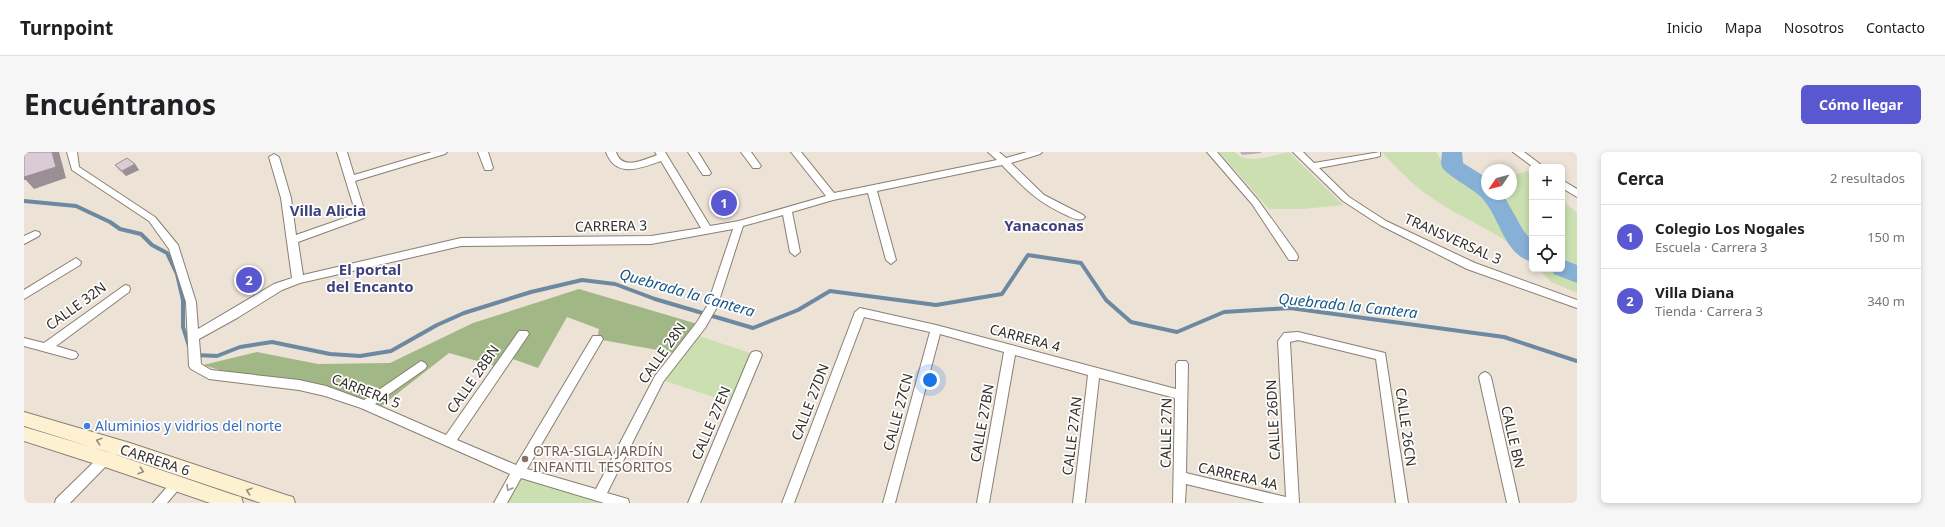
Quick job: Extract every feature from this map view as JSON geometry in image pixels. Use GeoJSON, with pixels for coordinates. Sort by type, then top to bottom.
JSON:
{"type":"FeatureCollection","features":[{"type":"Feature","properties":{"kind":"main road","name":"CARRERA 6"},"geometry":{"type":"LineString","coordinates":[[24,418],[97,440],[286,503]]}},
{"type":"Feature","properties":{"kind":"main road","name":"CARRERA 6"},"geometry":{"type":"LineString","coordinates":[[24,434],[105,459],[234,503]]}},
{"type":"Feature","properties":{"kind":"street"},"geometry":{"type":"LineString","coordinates":[[72,152],[75,168],[152,219],[174,248],[191,302],[194,338]]}},
{"type":"Feature","properties":{"kind":"street"},"geometry":{"type":"LineString","coordinates":[[292,240],[361,216],[342,152]]}},
{"type":"Feature","properties":{"kind":"street"},"geometry":{"type":"LineString","coordinates":[[351,179],[417,155],[442,152]]}},
{"type":"Feature","properties":{"kind":"street"},"geometry":{"type":"LineString","coordinates":[[483,152],[488,168]]}},
{"type":"Feature","properties":{"kind":"street"},"geometry":{"type":"LineString","coordinates":[[611,152],[612,159],[618,166],[625,167],[661,155],[707,230]]}},
{"type":"Feature","properties":{"kind":"street"},"geometry":{"type":"LineString","coordinates":[[693,152],[706,173]]}},
{"type":"Feature","properties":{"kind":"street"},"geometry":{"type":"LineString","coordinates":[[746,152],[756,166]]}},
{"type":"Feature","properties":{"kind":"street"},"geometry":{"type":"LineString","coordinates":[[796,152],[832,197]]}},
{"type":"Feature","properties":{"kind":"street"},"geometry":{"type":"LineString","coordinates":[[993,152],[1006,161],[1036,194],[1063,210],[1080,217]]}},
{"type":"Feature","properties":{"kind":"street","name":"CARRERA 3"},"geometry":{"type":"LineString","coordinates":[[194,338],[278,287],[298,280],[461,242],[651,240],[739,224],[832,197],[1006,161],[1038,152]]}},
{"type":"Feature","properties":{"kind":"street"},"geometry":{"type":"LineString","coordinates":[[1212,152],[1255,202],[1293,256]]}},
{"type":"Feature","properties":{"kind":"street"},"geometry":{"type":"LineString","coordinates":[[1298,152],[1312,166],[1377,154]]}},
{"type":"Feature","properties":{"kind":"street"},"geometry":{"type":"LineString","coordinates":[[1518,152],[1535,164]]}},
{"type":"Feature","properties":{"kind":"street"},"geometry":{"type":"LineString","coordinates":[[274,157],[286,198],[298,280]]}},
{"type":"Feature","properties":{"kind":"street","name":"TRANSVERSAL 3"},"geometry":{"type":"LineString","coordinates":[[1312,166],[1346,199],[1364,212],[1471,266],[1577,304]]}},
{"type":"Feature","properties":{"kind":"street"},"geometry":{"type":"LineString","coordinates":[[1565,185],[1577,194]]}},
{"type":"Feature","properties":{"kind":"street"},"geometry":{"type":"LineString","coordinates":[[872,189],[892,260]]}},
{"type":"Feature","properties":{"kind":"street"},"geometry":{"type":"LineString","coordinates":[[787,210],[795,252]]}},
{"type":"Feature","properties":{"kind":"street","name":"CALLE 28N"},"geometry":{"type":"LineString","coordinates":[[599,496],[659,379],[701,324],[712,307],[739,224]]}},
{"type":"Feature","properties":{"kind":"street"},"geometry":{"type":"LineString","coordinates":[[24,240],[35,234]]}},
{"type":"Feature","properties":{"kind":"street"},"geometry":{"type":"LineString","coordinates":[[24,295],[76,262]]}},
{"type":"Feature","properties":{"kind":"street","name":"CALLE 32N"},"geometry":{"type":"LineString","coordinates":[[45,348],[125,289]]}},
{"type":"Feature","properties":{"kind":"street","name":"CARRERA 4"},"geometry":{"type":"LineString","coordinates":[[860,312],[936,329],[1181,395]]}},
{"type":"Feature","properties":{"kind":"street","name":"CALLE 27DN"},"geometry":{"type":"LineString","coordinates":[[788,503],[860,312]]}},
{"type":"Feature","properties":{"kind":"street","name":"CALLE 27CN"},"geometry":{"type":"LineString","coordinates":[[889,503],[936,329]]}},
{"type":"Feature","properties":{"kind":"street","name":"CALLE 28BN"},"geometry":{"type":"LineString","coordinates":[[448,442],[523,334]]}},
{"type":"Feature","properties":{"kind":"street","name":"CALLE 26DN"},"geometry":{"type":"LineString","coordinates":[[1293,503],[1284,341],[1288,336],[1298,336],[1381,356]]}},
{"type":"Feature","properties":{"kind":"street","name":"CARRERA 5"},"geometry":{"type":"LineString","coordinates":[[194,338],[195,366],[209,374],[299,385],[326,391],[365,405],[518,472],[623,503]]}},
{"type":"Feature","properties":{"kind":"street"},"geometry":{"type":"LineString","coordinates":[[500,503],[597,339]]}},
{"type":"Feature","properties":{"kind":"street"},"geometry":{"type":"LineString","coordinates":[[24,342],[72,355]]}},
{"type":"Feature","properties":{"kind":"street","name":"CALLE 27BN"},"geometry":{"type":"LineString","coordinates":[[982,503],[1010,349]]}},
{"type":"Feature","properties":{"kind":"street","name":"CALLE 27EN"},"geometry":{"type":"LineString","coordinates":[[694,503],[756,355]]}},
{"type":"Feature","properties":{"kind":"street","name":"CALLE 26CN"},"geometry":{"type":"LineString","coordinates":[[1381,356],[1402,503]]}},
{"type":"Feature","properties":{"kind":"street","name":"CALLE 27N"},"geometry":{"type":"LineString","coordinates":[[1179,503],[1182,364]]}},
{"type":"Feature","properties":{"kind":"street"},"geometry":{"type":"LineString","coordinates":[[365,405],[421,366]]}},
{"type":"Feature","properties":{"kind":"street","name":"CALLE 27AN"},"geometry":{"type":"LineString","coordinates":[[1079,503],[1094,372]]}},
{"type":"Feature","properties":{"kind":"street","name":"CALLE BN"},"geometry":{"type":"LineString","coordinates":[[1485,377],[1513,503]]}},
{"type":"Feature","properties":{"kind":"street"},"geometry":{"type":"LineString","coordinates":[[61,503],[105,459]]}},
{"type":"Feature","properties":{"kind":"street","name":"CARRERA 4A"},"geometry":{"type":"LineString","coordinates":[[1180,477],[1289,503]]}},
{"type":"Feature","properties":{"kind":"street"},"geometry":{"type":"LineString","coordinates":[[159,503],[178,483]]}},
{"type":"Feature","properties":{"kind":"green space"},"geometry":{"type":"Polygon","coordinates":[[[1219,152],[1235,152],[1240,156],[1253,159],[1289,152],[1343,205],[1302,209],[1269,209],[1219,152]]]}},
{"type":"Feature","properties":{"kind":"green space"},"geometry":{"type":"Polygon","coordinates":[[[1382,152],[1436,152],[1445,166],[1466,178],[1481,192],[1481,200],[1490,200],[1523,251],[1529,254],[1529,259],[1502,238],[1427,195],[1403,175],[1382,152]]]}},
{"type":"Feature","properties":{"kind":"green space"},"geometry":{"type":"Polygon","coordinates":[[[1529,172],[1529,243],[1517,230],[1501,200],[1517,200],[1517,174],[1529,172]]]}},
{"type":"Feature","properties":{"kind":"green space"},"geometry":{"type":"Polygon","coordinates":[[[1565,203],[1577,213],[1577,268],[1565,263],[1565,203]]]}},
{"type":"Feature","properties":{"kind":"green space"},"geometry":{"type":"Polygon","coordinates":[[[1542,272],[1563,272],[1577,277],[1577,293],[1551,282],[1542,272]]]}},
{"type":"Feature","properties":{"kind":"green space"},"geometry":{"type":"Polygon","coordinates":[[[579,289],[701,325],[679,354],[597,339],[599,329],[567,317],[538,368],[507,357],[495,366],[449,353],[379,408],[326,391],[252,380],[203,365],[257,352],[318,364],[390,363],[473,323],[579,289]]]}},
{"type":"Feature","properties":{"kind":"green space"},"geometry":{"type":"Polygon","coordinates":[[[693,334],[756,355],[735,404],[659,379],[693,334]]]}},
{"type":"Feature","properties":{"kind":"green space"},"geometry":{"type":"Polygon","coordinates":[[[518,472],[614,503],[500,503],[518,472]]]}},
{"type":"Feature","properties":{"kind":"building"},"geometry":{"type":"Polygon","coordinates":[[[24,152],[52,152],[56,167],[24,177],[24,152]]]}},
{"type":"Feature","properties":{"kind":"building"},"geometry":{"type":"Polygon","coordinates":[[[127,158],[135,164],[122,171],[115,165],[127,158]]]}},
{"type":"Feature","properties":{"kind":"waterway"},"geometry":{"type":"LineString","coordinates":[[1452,152],[1452,166],[1481,185]]}},
{"type":"Feature","properties":{"kind":"waterway"},"geometry":{"type":"LineString","coordinates":[[1495,200],[1519,241],[1529,251]]}},
{"type":"Feature","properties":{"kind":"waterway","name":"Quebrada la Cantera"},"geometry":{"type":"LineString","coordinates":[[24,201],[76,206],[110,222],[120,229],[141,234],[152,245],[167,253],[177,274],[183,300],[183,327],[189,346]]}},
{"type":"Feature","properties":{"kind":"waterway","name":"Quebrada la Cantera"},"geometry":{"type":"LineString","coordinates":[[196,355],[217,356],[240,347],[272,342],[330,354],[360,356],[391,351],[437,325],[464,313],[531,292],[582,280],[615,284],[655,299],[753,328],[798,310],[830,291],[936,305],[1002,294],[1028,255],[1081,263],[1106,300],[1131,322],[1177,332],[1224,312],[1290,308],[1504,337],[1577,361]]}},
{"type":"Feature","properties":{"kind":"waterway"},"geometry":{"type":"LineString","coordinates":[[1565,269],[1577,274]]}},
{"type":"Feature","properties":{"kind":"place","name":"Colegio Los Nogales"},"geometry":{"type":"Point","coordinates":[724,203]}},
{"type":"Feature","properties":{"kind":"place","name":"Villa Diana"},"geometry":{"type":"Point","coordinates":[249,280]}},
{"type":"Feature","properties":{"kind":"place","name":"Aluminios y vidrios del norte"},"geometry":{"type":"Point","coordinates":[87,426]}},
{"type":"Feature","properties":{"kind":"place","name":"OTRA-SIGLA JARDÍN INFANTIL TESORITOS"},"geometry":{"type":"Point","coordinates":[525,459]}},
{"type":"Feature","properties":{"kind":"district","name":"Villa Alicia"},"geometry":{"type":"Point","coordinates":[328,211]}},
{"type":"Feature","properties":{"kind":"district","name":"Yanaconas"},"geometry":{"type":"Point","coordinates":[1044,226]}},
{"type":"Feature","properties":{"kind":"district","name":"El portal del Encanto"},"geometry":{"type":"Point","coordinates":[370,278]}}]}
